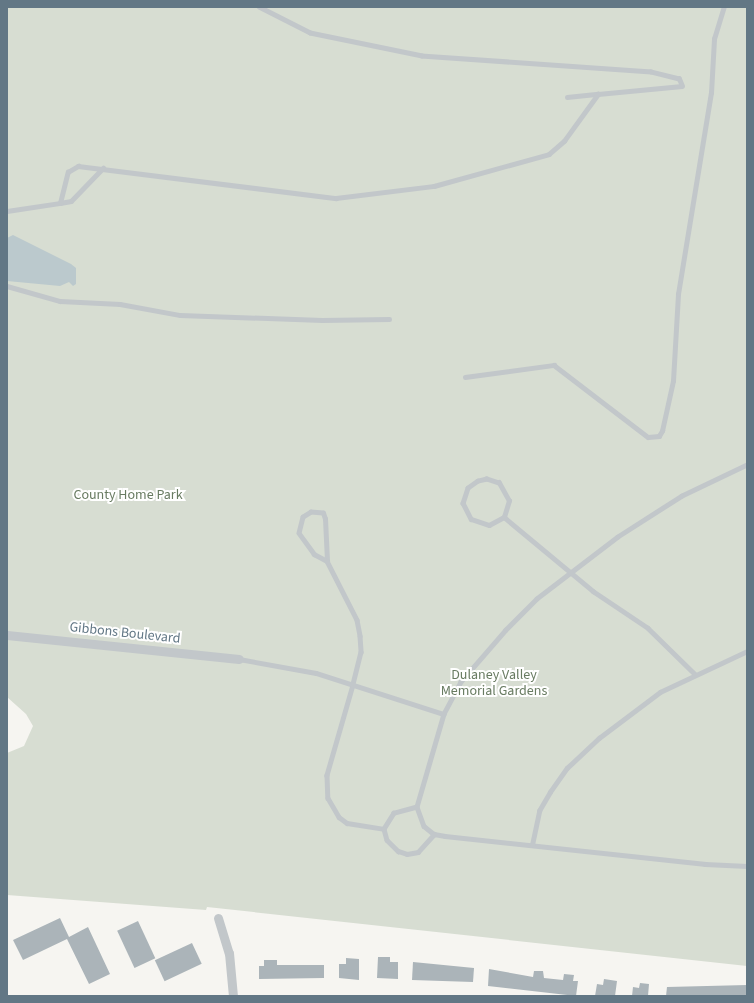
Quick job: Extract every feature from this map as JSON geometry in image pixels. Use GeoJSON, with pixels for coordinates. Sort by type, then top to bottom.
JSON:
{"type":"FeatureCollection","features":[{"type":"Feature","properties":{"kind":"street","name":"Gibbons Boulevard"},"geometry":{"type":"LineString","coordinates":[[7,634],[239,659]]}},
{"type":"Feature","properties":{"kind":"street"},"geometry":{"type":"LineString","coordinates":[[218,918],[229,953],[233,996]]}},
{"type":"Feature","properties":{"kind":"lane"},"geometry":{"type":"LineString","coordinates":[[259,7],[310,33],[422,56],[651,72],[671,76],[682,83],[677,89],[567,97]]}},
{"type":"Feature","properties":{"kind":"lane"},"geometry":{"type":"LineString","coordinates":[[465,377],[554,365],[648,436],[658,436],[662,431],[673,381],[678,294],[711,93],[714,39],[724,7]]}},
{"type":"Feature","properties":{"kind":"lane"},"geometry":{"type":"LineString","coordinates":[[60,203],[72,168],[103,168],[336,198],[389,193],[472,178],[549,154],[564,141],[598,94]]}},
{"type":"Feature","properties":{"kind":"lane"},"geometry":{"type":"LineString","coordinates":[[7,211],[71,201],[103,168]]}},
{"type":"Feature","properties":{"kind":"lane"},"geometry":{"type":"LineString","coordinates":[[7,286],[60,301],[120,304],[197,316],[389,320]]}},
{"type":"Feature","properties":{"kind":"lane"},"geometry":{"type":"LineString","coordinates":[[747,465],[657,511],[569,572],[537,599],[477,662],[461,682],[444,714],[417,807],[424,826],[434,834],[705,864],[747,866]]}},
{"type":"Feature","properties":{"kind":"lane"},"geometry":{"type":"LineString","coordinates":[[487,479],[499,483],[509,501],[504,517],[489,525],[471,519],[463,503],[468,488],[478,481],[487,479]]}},
{"type":"Feature","properties":{"kind":"lane"},"geometry":{"type":"LineString","coordinates":[[327,561],[314,554],[299,534],[303,517],[311,512],[323,513],[325,519],[327,561],[357,620],[361,652],[354,685],[327,775],[327,793],[332,808],[347,823],[384,829]]}},
{"type":"Feature","properties":{"kind":"lane"},"geometry":{"type":"LineString","coordinates":[[504,517],[569,572],[648,628],[696,674]]}},
{"type":"Feature","properties":{"kind":"lane"},"geometry":{"type":"LineString","coordinates":[[532,845],[539,811],[567,768],[630,711],[696,674],[747,651]]}},
{"type":"Feature","properties":{"kind":"lane"},"geometry":{"type":"LineString","coordinates":[[239,659],[316,673],[444,714]]}},
{"type":"Feature","properties":{"kind":"lane"},"geometry":{"type":"LineString","coordinates":[[384,829],[394,813],[417,807]]}},
{"type":"Feature","properties":{"kind":"lane"},"geometry":{"type":"LineString","coordinates":[[384,829],[391,846],[407,854],[418,852],[434,834]]}},
{"type":"Feature","properties":{"kind":"green space"},"geometry":{"type":"Polygon","coordinates":[[[7,7],[747,7],[747,966],[207,907],[206,910],[7,895],[7,753],[24,746],[33,726],[26,714],[7,697],[7,7]]]}},
{"type":"Feature","properties":{"kind":"shaded area"},"geometry":{"type":"Polygon","coordinates":[[[13,235],[71,264],[76,268],[76,284],[73,286],[69,282],[60,286],[7,281],[7,238],[13,235]]]}},
{"type":"Feature","properties":{"kind":"building"},"geometry":{"type":"Polygon","coordinates":[[[60,918],[69,937],[88,927],[110,974],[89,984],[67,939],[23,960],[13,940],[60,918]]]}},
{"type":"Feature","properties":{"kind":"building"},"geometry":{"type":"Polygon","coordinates":[[[138,921],[155,958],[134,968],[117,931],[138,921]]]}},
{"type":"Feature","properties":{"kind":"building"},"geometry":{"type":"Polygon","coordinates":[[[192,943],[202,964],[165,981],[155,960],[192,943]]]}},
{"type":"Feature","properties":{"kind":"building"},"geometry":{"type":"Polygon","coordinates":[[[378,957],[390,957],[390,962],[398,962],[398,979],[377,978],[378,957]]]}},
{"type":"Feature","properties":{"kind":"building"},"geometry":{"type":"Polygon","coordinates":[[[346,958],[359,959],[359,980],[339,978],[339,964],[346,964],[346,958]]]}},
{"type":"Feature","properties":{"kind":"building"},"geometry":{"type":"Polygon","coordinates":[[[264,960],[277,960],[277,965],[324,965],[324,978],[259,979],[259,966],[264,966],[264,960]]]}},
{"type":"Feature","properties":{"kind":"building"},"geometry":{"type":"Polygon","coordinates":[[[413,962],[474,968],[473,982],[412,980],[413,962]]]}},
{"type":"Feature","properties":{"kind":"building"},"geometry":{"type":"Polygon","coordinates":[[[489,969],[533,977],[534,971],[543,971],[544,978],[563,980],[564,974],[574,975],[573,981],[578,981],[576,996],[488,986],[489,969]]]}},
{"type":"Feature","properties":{"kind":"building"},"geometry":{"type":"Polygon","coordinates":[[[604,979],[617,981],[615,996],[595,996],[597,984],[603,985],[604,979]]]}},
{"type":"Feature","properties":{"kind":"building"},"geometry":{"type":"Polygon","coordinates":[[[640,983],[649,984],[648,996],[632,996],[633,987],[639,988],[640,983]]]}},
{"type":"Feature","properties":{"kind":"building"},"geometry":{"type":"Polygon","coordinates":[[[747,985],[747,996],[666,996],[667,987],[747,985]]]}},
{"type":"Feature","properties":{"kind":"park label","name":"County Home Park"},"geometry":{"type":"Point","coordinates":[128,495]}},
{"type":"Feature","properties":{"kind":"park label","name":"Dulaney Valley Memorial Gardens"},"geometry":{"type":"Point","coordinates":[494,684]}}]}
